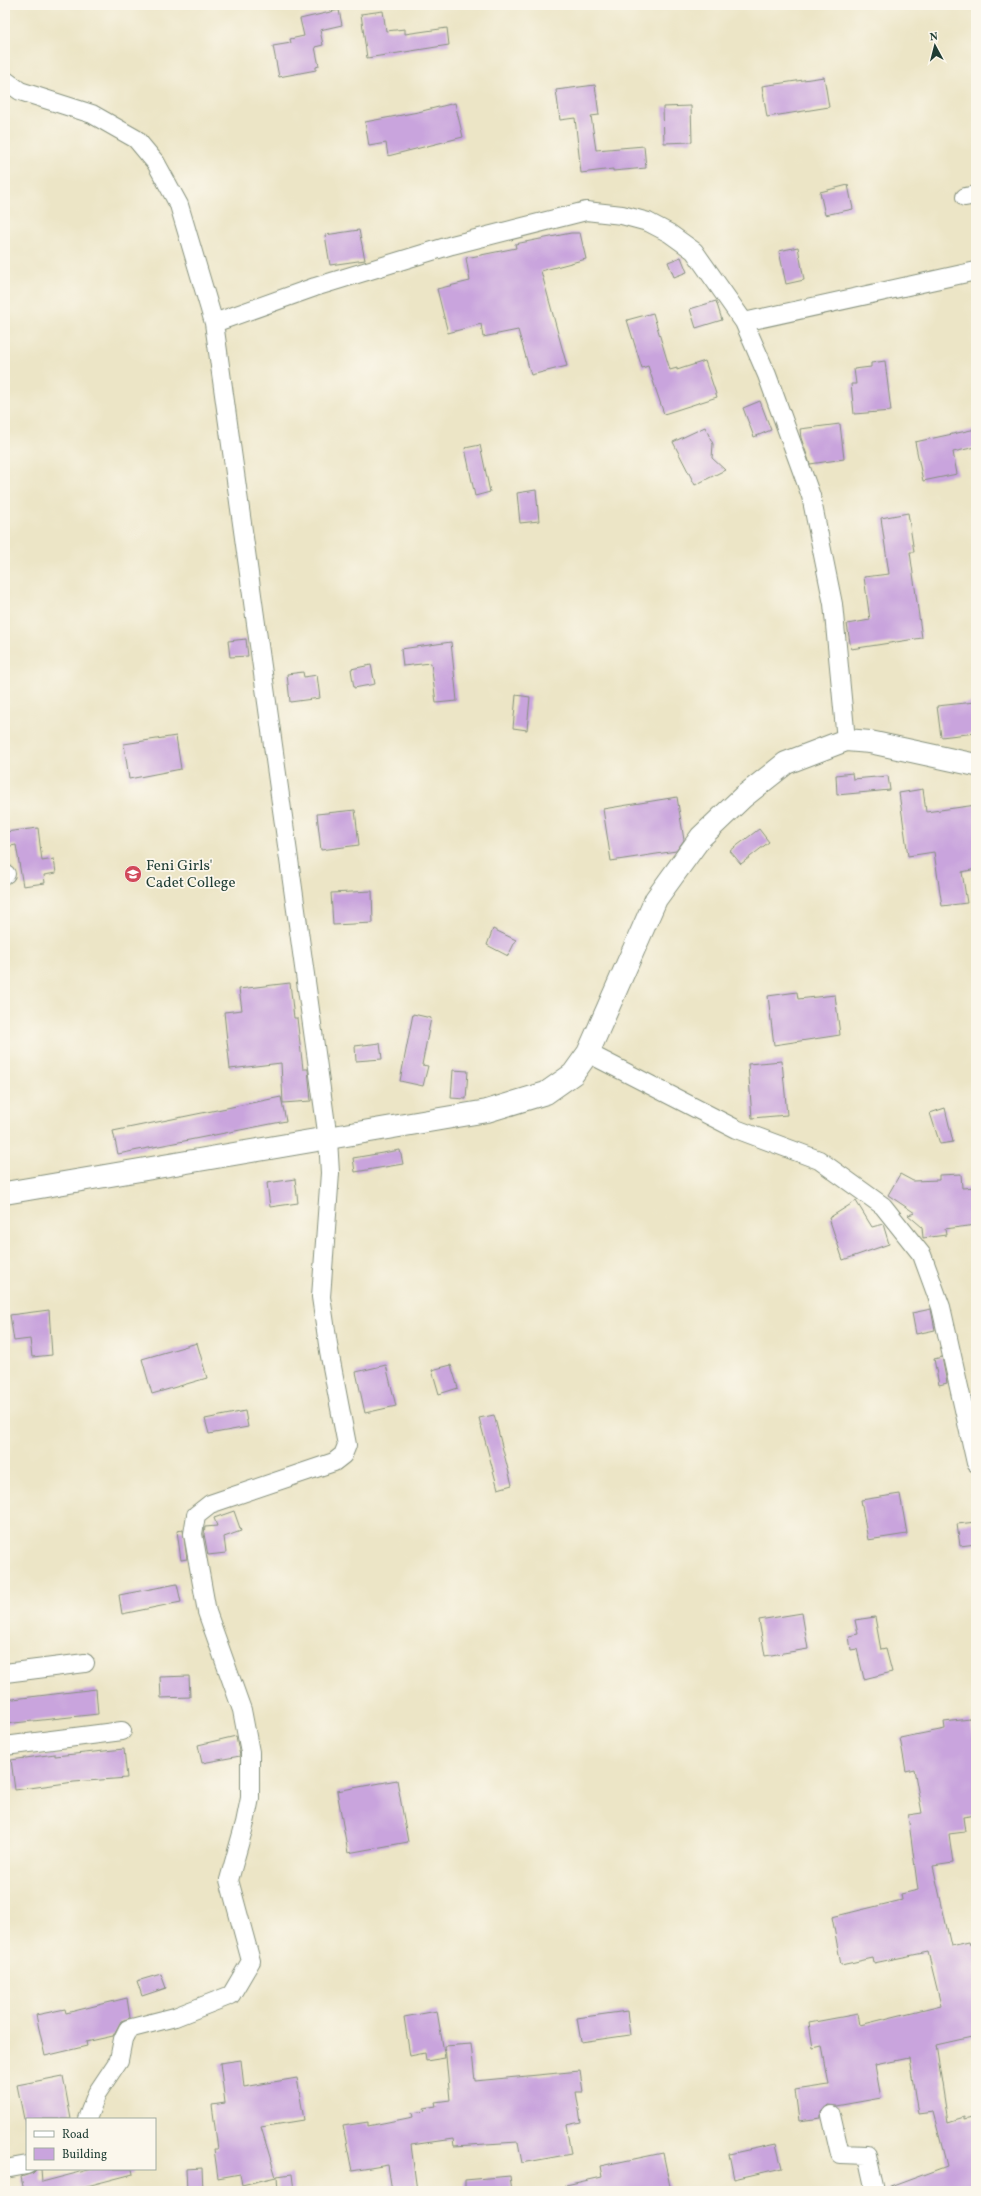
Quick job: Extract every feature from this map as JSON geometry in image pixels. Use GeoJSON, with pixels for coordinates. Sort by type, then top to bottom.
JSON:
{"type":"FeatureCollection","features":[{"type":"Feature","properties":{"kind":"main road"},"geometry":{"type":"LineString","coordinates":[[5,1192],[328,1139],[487,1111],[546,1093],[573,1074],[588,1053],[656,899],[701,837],[743,797],[786,764],[846,740],[870,742],[976,765]]}},
{"type":"Feature","properties":{"kind":"street"},"geometry":{"type":"LineString","coordinates":[[5,80],[20,91],[92,114],[136,139],[156,163],[179,205],[214,323],[328,1139],[330,1173],[321,1297],[329,1351],[347,1445],[343,1455],[334,1462],[210,1504],[196,1515],[194,1520],[193,1534],[207,1612],[242,1710],[250,1752],[250,1798],[245,1823],[229,1880],[251,1961],[231,1995],[175,2017],[128,2029],[119,2060],[97,2093],[87,2118]]}},
{"type":"Feature","properties":{"kind":"street"},"geometry":{"type":"LineString","coordinates":[[214,323],[315,287],[452,245],[586,211],[622,215],[648,222],[694,250],[744,322],[767,375],[811,496],[833,604],[846,740]]}},
{"type":"Feature","properties":{"kind":"street"},"geometry":{"type":"LineString","coordinates":[[744,322],[976,271]]}},
{"type":"Feature","properties":{"kind":"street"},"geometry":{"type":"LineString","coordinates":[[588,1053],[736,1129],[819,1160],[883,1206],[922,1255],[941,1307],[976,1463]]}},
{"type":"Feature","properties":{"kind":"street"},"geometry":{"type":"LineString","coordinates":[[5,1673],[85,1663]]}},
{"type":"Feature","properties":{"kind":"street"},"geometry":{"type":"LineString","coordinates":[[5,1746],[122,1731]]}},
{"type":"Feature","properties":{"kind":"street"},"geometry":{"type":"LineString","coordinates":[[831,2115],[840,2154],[867,2154],[875,2191]]}},
{"type":"Feature","properties":{"kind":"street"},"geometry":{"type":"LineString","coordinates":[[5,2169],[26,2165]]}},
{"type":"Feature","properties":{"kind":"building"},"geometry":{"type":"Polygon","coordinates":[[[339,10],[342,25],[320,30],[323,45],[315,47],[319,66],[316,67],[316,70],[279,77],[273,46],[291,43],[290,39],[304,36],[300,19],[339,10]]]}},
{"type":"Feature","properties":{"kind":"building"},"geometry":{"type":"Polygon","coordinates":[[[383,11],[386,31],[405,29],[405,34],[447,28],[449,45],[367,58],[361,14],[383,11]]]}},
{"type":"Feature","properties":{"kind":"building"},"geometry":{"type":"Polygon","coordinates":[[[824,77],[829,107],[767,117],[762,86],[824,77]]]}},
{"type":"Feature","properties":{"kind":"building"},"geometry":{"type":"Polygon","coordinates":[[[595,85],[599,115],[591,116],[596,150],[644,146],[646,168],[613,171],[613,169],[581,173],[575,118],[560,120],[556,90],[595,85]]]}},
{"type":"Feature","properties":{"kind":"building"},"geometry":{"type":"Polygon","coordinates":[[[455,103],[463,137],[388,156],[386,143],[369,146],[365,122],[455,103]]]}},
{"type":"Feature","properties":{"kind":"building"},"geometry":{"type":"Polygon","coordinates":[[[691,106],[692,142],[664,143],[663,107],[691,106]]]}},
{"type":"Feature","properties":{"kind":"building"},"geometry":{"type":"Polygon","coordinates":[[[848,185],[853,209],[825,215],[820,192],[848,185]]]}},
{"type":"Feature","properties":{"kind":"building"},"geometry":{"type":"Polygon","coordinates":[[[359,230],[365,260],[330,265],[325,235],[359,230]]]}},
{"type":"Feature","properties":{"kind":"building"},"geometry":{"type":"Polygon","coordinates":[[[571,233],[580,233],[586,259],[541,271],[567,366],[531,375],[518,330],[483,337],[481,324],[448,333],[437,289],[470,281],[466,258],[516,248],[515,244],[571,233]]]}},
{"type":"Feature","properties":{"kind":"building"},"geometry":{"type":"Polygon","coordinates":[[[798,247],[804,280],[786,284],[779,251],[798,247]]]}},
{"type":"Feature","properties":{"kind":"building"},"geometry":{"type":"Polygon","coordinates":[[[681,257],[687,272],[674,277],[668,262],[681,257]]]}},
{"type":"Feature","properties":{"kind":"building"},"geometry":{"type":"Polygon","coordinates":[[[716,301],[722,320],[696,328],[690,309],[716,301]]]}},
{"type":"Feature","properties":{"kind":"building"},"geometry":{"type":"Polygon","coordinates":[[[653,313],[670,370],[677,368],[677,370],[705,361],[717,397],[664,414],[648,366],[642,368],[627,320],[653,313]]]}},
{"type":"Feature","properties":{"kind":"building"},"geometry":{"type":"Polygon","coordinates":[[[885,361],[891,411],[854,414],[851,384],[856,384],[854,369],[871,367],[871,363],[885,361]]]}},
{"type":"Feature","properties":{"kind":"building"},"geometry":{"type":"Polygon","coordinates":[[[760,401],[771,430],[754,437],[743,408],[760,401]]]}},
{"type":"Feature","properties":{"kind":"building"},"geometry":{"type":"Polygon","coordinates":[[[840,424],[844,459],[810,464],[801,438],[800,429],[840,424]]]}},
{"type":"Feature","properties":{"kind":"building"},"geometry":{"type":"Polygon","coordinates":[[[705,427],[713,444],[712,458],[725,470],[695,485],[673,442],[705,427]]]}},
{"type":"Feature","properties":{"kind":"building"},"geometry":{"type":"Polygon","coordinates":[[[976,429],[976,447],[953,452],[957,474],[923,481],[915,442],[976,429]]]}},
{"type":"Feature","properties":{"kind":"building"},"geometry":{"type":"Polygon","coordinates":[[[480,445],[490,492],[475,496],[465,448],[480,445]]]}},
{"type":"Feature","properties":{"kind":"building"},"geometry":{"type":"Polygon","coordinates":[[[536,490],[539,521],[520,523],[517,493],[536,490]]]}},
{"type":"Feature","properties":{"kind":"building"},"geometry":{"type":"Polygon","coordinates":[[[908,513],[914,552],[910,552],[922,638],[851,649],[847,624],[870,620],[864,577],[889,574],[881,518],[908,513]]]}},
{"type":"Feature","properties":{"kind":"building"},"geometry":{"type":"Polygon","coordinates":[[[246,639],[248,656],[230,657],[228,641],[246,639]]]}},
{"type":"Feature","properties":{"kind":"building"},"geometry":{"type":"Polygon","coordinates":[[[451,642],[457,701],[436,703],[431,663],[403,666],[401,649],[451,642]]]}},
{"type":"Feature","properties":{"kind":"building"},"geometry":{"type":"Polygon","coordinates":[[[371,665],[375,684],[354,688],[351,669],[371,665]]]}},
{"type":"Feature","properties":{"kind":"building"},"geometry":{"type":"Polygon","coordinates":[[[303,672],[304,677],[317,675],[320,698],[290,702],[287,674],[303,672]]]}},
{"type":"Feature","properties":{"kind":"building"},"geometry":{"type":"Polygon","coordinates":[[[516,695],[530,697],[527,730],[513,728],[516,695]]]}},
{"type":"Feature","properties":{"kind":"building"},"geometry":{"type":"Polygon","coordinates":[[[975,702],[976,733],[941,737],[937,706],[975,702]]]}},
{"type":"Feature","properties":{"kind":"building"},"geometry":{"type":"Polygon","coordinates":[[[176,736],[181,769],[129,779],[124,744],[176,736]]]}},
{"type":"Feature","properties":{"kind":"building"},"geometry":{"type":"Polygon","coordinates":[[[852,773],[853,779],[888,776],[890,790],[837,795],[836,775],[852,773]]]}},
{"type":"Feature","properties":{"kind":"building"},"geometry":{"type":"Polygon","coordinates":[[[923,789],[926,812],[976,805],[976,869],[962,872],[967,903],[942,906],[934,852],[908,856],[899,793],[923,789]]]}},
{"type":"Feature","properties":{"kind":"building"},"geometry":{"type":"Polygon","coordinates":[[[677,797],[684,840],[676,851],[611,861],[603,809],[677,797]]]}},
{"type":"Feature","properties":{"kind":"building"},"geometry":{"type":"Polygon","coordinates":[[[355,810],[359,845],[321,850],[317,814],[355,810]]]}},
{"type":"Feature","properties":{"kind":"building"},"geometry":{"type":"Polygon","coordinates":[[[38,828],[42,861],[54,859],[56,873],[44,875],[45,883],[23,886],[16,845],[5,847],[5,832],[38,828]]]}},
{"type":"Feature","properties":{"kind":"building"},"geometry":{"type":"Polygon","coordinates":[[[759,829],[769,842],[741,864],[730,851],[759,829]]]}},
{"type":"Feature","properties":{"kind":"building"},"geometry":{"type":"Polygon","coordinates":[[[372,891],[373,923],[333,925],[331,893],[372,891]]]}},
{"type":"Feature","properties":{"kind":"building"},"geometry":{"type":"Polygon","coordinates":[[[493,929],[516,940],[508,956],[487,945],[493,929]]]}},
{"type":"Feature","properties":{"kind":"building"},"geometry":{"type":"Polygon","coordinates":[[[290,983],[294,1018],[297,1018],[303,1069],[308,1069],[311,1101],[283,1103],[281,1063],[230,1069],[224,1012],[242,1010],[239,989],[290,983]]]}},
{"type":"Feature","properties":{"kind":"building"},"geometry":{"type":"Polygon","coordinates":[[[797,992],[798,999],[835,995],[840,1035],[774,1045],[768,996],[797,992]]]}},
{"type":"Feature","properties":{"kind":"building"},"geometry":{"type":"Polygon","coordinates":[[[413,1014],[431,1018],[422,1065],[428,1066],[423,1086],[400,1081],[413,1014]]]}},
{"type":"Feature","properties":{"kind":"building"},"geometry":{"type":"Polygon","coordinates":[[[380,1043],[382,1059],[356,1061],[355,1046],[380,1043]]]}},
{"type":"Feature","properties":{"kind":"building"},"geometry":{"type":"Polygon","coordinates":[[[782,1061],[787,1115],[752,1118],[748,1064],[782,1061]]]}},
{"type":"Feature","properties":{"kind":"building"},"geometry":{"type":"Polygon","coordinates":[[[453,1070],[468,1071],[466,1099],[451,1098],[453,1070]]]}},
{"type":"Feature","properties":{"kind":"building"},"geometry":{"type":"Polygon","coordinates":[[[281,1097],[286,1121],[118,1154],[113,1131],[281,1097]]]}},
{"type":"Feature","properties":{"kind":"building"},"geometry":{"type":"Polygon","coordinates":[[[945,1108],[953,1142],[940,1144],[930,1113],[945,1108]]]}},
{"type":"Feature","properties":{"kind":"building"},"geometry":{"type":"Polygon","coordinates":[[[400,1150],[403,1164],[355,1172],[353,1158],[400,1150]]]}},
{"type":"Feature","properties":{"kind":"building"},"geometry":{"type":"Polygon","coordinates":[[[900,1174],[913,1181],[939,1180],[939,1175],[961,1174],[962,1188],[976,1187],[976,1225],[945,1229],[946,1235],[923,1238],[922,1227],[908,1215],[915,1213],[888,1195],[900,1174]]]}},
{"type":"Feature","properties":{"kind":"building"},"geometry":{"type":"Polygon","coordinates":[[[295,1179],[298,1203],[270,1207],[267,1183],[295,1179]]]}},
{"type":"Feature","properties":{"kind":"building"},"geometry":{"type":"Polygon","coordinates":[[[856,1201],[872,1227],[883,1224],[889,1244],[843,1260],[829,1218],[856,1201]]]}},
{"type":"Feature","properties":{"kind":"building"},"geometry":{"type":"Polygon","coordinates":[[[931,1309],[935,1330],[916,1334],[912,1313],[931,1309]]]}},
{"type":"Feature","properties":{"kind":"building"},"geometry":{"type":"Polygon","coordinates":[[[49,1310],[52,1355],[32,1357],[30,1339],[14,1341],[10,1315],[49,1310]]]}},
{"type":"Feature","properties":{"kind":"building"},"geometry":{"type":"Polygon","coordinates":[[[197,1343],[207,1378],[152,1394],[142,1359],[197,1343]]]}},
{"type":"Feature","properties":{"kind":"building"},"geometry":{"type":"Polygon","coordinates":[[[942,1357],[947,1383],[939,1385],[934,1359],[942,1357]]]}},
{"type":"Feature","properties":{"kind":"building"},"geometry":{"type":"Polygon","coordinates":[[[386,1365],[396,1406],[365,1413],[356,1372],[386,1365]]]}},
{"type":"Feature","properties":{"kind":"building"},"geometry":{"type":"Polygon","coordinates":[[[451,1365],[458,1388],[439,1394],[432,1370],[451,1365]]]}},
{"type":"Feature","properties":{"kind":"building"},"geometry":{"type":"Polygon","coordinates":[[[245,1411],[248,1427],[209,1434],[205,1419],[245,1411]]]}},
{"type":"Feature","properties":{"kind":"building"},"geometry":{"type":"Polygon","coordinates":[[[494,1415],[512,1485],[498,1489],[479,1418],[494,1415]]]}},
{"type":"Feature","properties":{"kind":"building"},"geometry":{"type":"Polygon","coordinates":[[[900,1494],[907,1534],[868,1540],[861,1500],[900,1494]]]}},
{"type":"Feature","properties":{"kind":"building"},"geometry":{"type":"Polygon","coordinates":[[[234,1511],[241,1531],[224,1537],[226,1553],[208,1555],[204,1534],[205,1527],[217,1526],[214,1518],[234,1511]]]}},
{"type":"Feature","properties":{"kind":"building"},"geometry":{"type":"Polygon","coordinates":[[[976,1522],[976,1544],[960,1546],[957,1524],[976,1522]]]}},
{"type":"Feature","properties":{"kind":"building"},"geometry":{"type":"Polygon","coordinates":[[[183,1530],[187,1559],[181,1560],[177,1531],[183,1530]]]}},
{"type":"Feature","properties":{"kind":"building"},"geometry":{"type":"Polygon","coordinates":[[[177,1584],[181,1602],[122,1614],[119,1595],[177,1584]]]}},
{"type":"Feature","properties":{"kind":"building"},"geometry":{"type":"Polygon","coordinates":[[[802,1613],[808,1649],[765,1656],[759,1620],[802,1613]]]}},
{"type":"Feature","properties":{"kind":"building"},"geometry":{"type":"Polygon","coordinates":[[[875,1617],[881,1650],[886,1649],[892,1672],[864,1679],[857,1649],[851,1650],[849,1636],[858,1634],[855,1620],[875,1617]]]}},
{"type":"Feature","properties":{"kind":"building"},"geometry":{"type":"Polygon","coordinates":[[[189,1676],[190,1697],[161,1698],[160,1677],[189,1676]]]}},
{"type":"Feature","properties":{"kind":"building"},"geometry":{"type":"Polygon","coordinates":[[[96,1689],[98,1714],[5,1724],[5,1700],[96,1689]]]}},
{"type":"Feature","properties":{"kind":"building"},"geometry":{"type":"Polygon","coordinates":[[[970,1719],[976,1747],[976,1815],[963,1817],[965,1832],[949,1834],[953,1863],[933,1866],[951,1946],[969,1942],[970,1945],[976,1943],[976,2036],[936,2045],[948,2122],[964,2117],[964,2120],[976,2117],[976,2191],[885,2191],[885,2189],[947,2166],[933,2112],[918,2114],[909,2058],[875,2065],[881,2098],[836,2106],[828,2105],[821,2112],[821,2118],[799,2121],[795,2090],[829,2085],[822,2046],[813,2048],[809,2023],[858,2014],[860,2025],[941,2005],[928,1952],[874,1963],[873,1958],[841,1965],[832,1917],[902,1900],[901,1894],[918,1890],[908,1815],[922,1813],[914,1769],[906,1771],[900,1738],[945,1729],[944,1722],[970,1719]]]}},
{"type":"Feature","properties":{"kind":"building"},"geometry":{"type":"Polygon","coordinates":[[[236,1736],[240,1756],[202,1763],[198,1745],[236,1736]]]}},
{"type":"Feature","properties":{"kind":"building"},"geometry":{"type":"Polygon","coordinates":[[[124,1749],[127,1778],[74,1782],[15,1790],[11,1760],[55,1754],[55,1756],[124,1749]]]}},
{"type":"Feature","properties":{"kind":"building"},"geometry":{"type":"Polygon","coordinates":[[[397,1780],[408,1842],[348,1853],[337,1791],[397,1780]]]}},
{"type":"Feature","properties":{"kind":"building"},"geometry":{"type":"Polygon","coordinates":[[[161,1974],[166,1988],[142,1996],[137,1981],[161,1974]]]}},
{"type":"Feature","properties":{"kind":"building"},"geometry":{"type":"Polygon","coordinates":[[[127,1998],[130,2018],[121,2021],[113,2036],[86,2042],[87,2046],[45,2056],[36,2015],[65,2009],[66,2013],[127,1998]]]}},
{"type":"Feature","properties":{"kind":"building"},"geometry":{"type":"Polygon","coordinates":[[[437,2011],[445,2058],[426,2061],[425,2053],[410,2056],[404,2017],[437,2011]]]}},
{"type":"Feature","properties":{"kind":"building"},"geometry":{"type":"Polygon","coordinates":[[[627,2011],[630,2035],[581,2042],[577,2018],[627,2011]]]}},
{"type":"Feature","properties":{"kind":"building"},"geometry":{"type":"Polygon","coordinates":[[[471,2044],[475,2081],[580,2071],[583,2092],[576,2092],[581,2122],[566,2125],[571,2154],[522,2163],[518,2142],[454,2146],[453,2139],[411,2145],[417,2191],[392,2191],[388,2165],[352,2171],[343,2126],[368,2122],[368,2126],[413,2117],[412,2113],[425,2111],[424,2108],[436,2106],[435,2102],[450,2100],[445,2046],[471,2044]]]}},
{"type":"Feature","properties":{"kind":"building"},"geometry":{"type":"Polygon","coordinates":[[[241,2060],[244,2087],[297,2078],[304,2120],[261,2127],[276,2177],[242,2185],[240,2174],[218,2178],[214,2149],[218,2149],[212,2105],[225,2103],[220,2063],[241,2060]]]}},
{"type":"Feature","properties":{"kind":"building"},"geometry":{"type":"Polygon","coordinates":[[[63,2076],[71,2118],[24,2119],[17,2085],[63,2076]]]}},
{"type":"Feature","properties":{"kind":"building"},"geometry":{"type":"Polygon","coordinates":[[[776,2144],[782,2168],[734,2179],[729,2154],[776,2144]]]}},
{"type":"Feature","properties":{"kind":"building"},"geometry":{"type":"Polygon","coordinates":[[[663,2153],[671,2191],[567,2191],[566,2185],[602,2177],[600,2166],[663,2153]]]}},
{"type":"Feature","properties":{"kind":"building"},"geometry":{"type":"Polygon","coordinates":[[[202,2168],[203,2191],[187,2191],[186,2169],[202,2168]]]}},
{"type":"Feature","properties":{"kind":"building"},"geometry":{"type":"Polygon","coordinates":[[[36,2170],[41,2170],[42,2182],[88,2170],[132,2170],[133,2174],[68,2191],[24,2191],[21,2177],[33,2173],[36,2170]]]}},
{"type":"Feature","properties":{"kind":"building"},"geometry":{"type":"Polygon","coordinates":[[[292,2174],[294,2191],[278,2191],[277,2176],[292,2174]]]}},
{"type":"Feature","properties":{"kind":"building"},"geometry":{"type":"Polygon","coordinates":[[[510,2176],[512,2191],[465,2191],[465,2180],[510,2176]]]}},
{"type":"Feature","properties":{"kind":"place","name":"Feni Girls' Cadet College"},"geometry":{"type":"Point","coordinates":[133,874]}}]}
